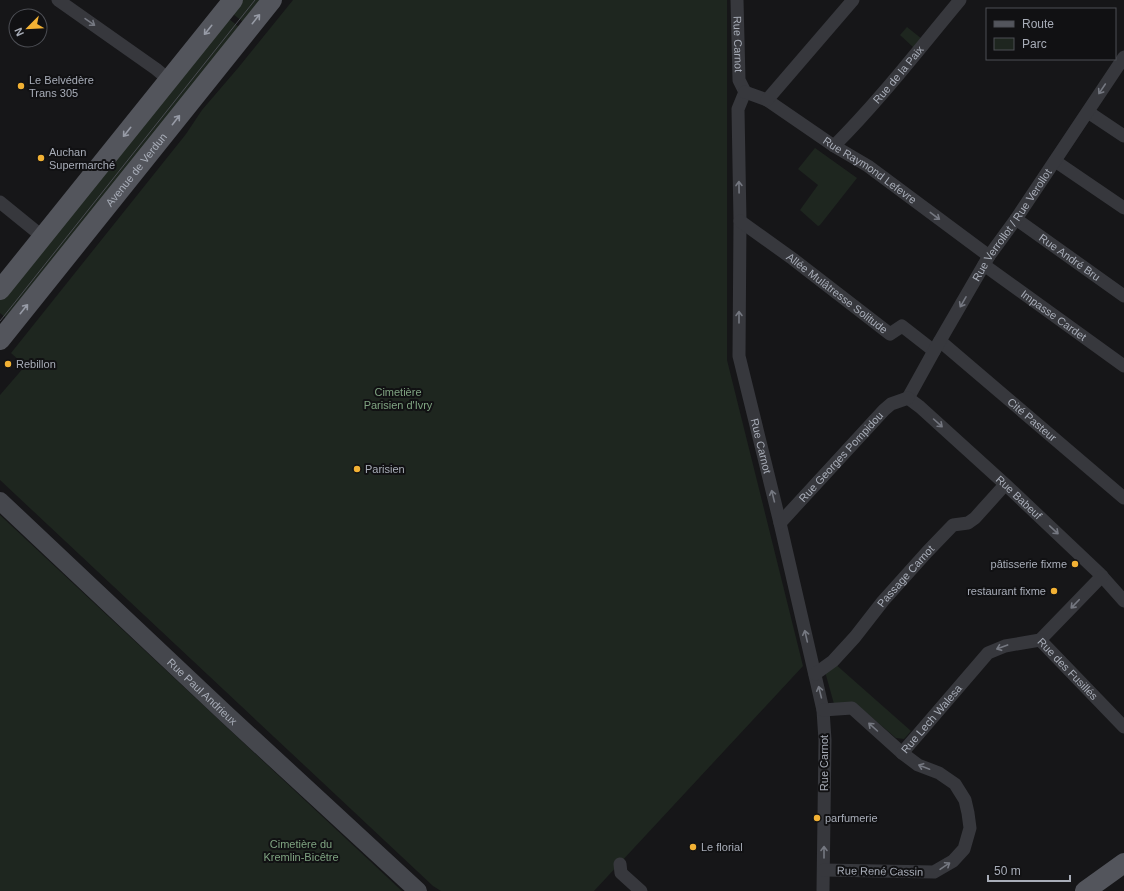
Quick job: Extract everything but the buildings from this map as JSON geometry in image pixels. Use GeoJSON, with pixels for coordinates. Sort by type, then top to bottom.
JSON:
{"type":"FeatureCollection","features":[{"type":"Feature","properties":{"kind":"main road"},"geometry":{"type":"LineString","coordinates":[[0,290],[233,0]]}},
{"type":"Feature","properties":{"kind":"main road","name":"Avenue de Verdun"},"geometry":{"type":"LineString","coordinates":[[0,340],[272,0]]}},
{"type":"Feature","properties":{"kind":"main road","name":"Rue Paul Andrieux"},"geometry":{"type":"LineString","coordinates":[[0,501],[226,714],[412,886]]}},
{"type":"Feature","properties":{"kind":"main road"},"geometry":{"type":"LineString","coordinates":[[1085,891],[1124,863]]}},
{"type":"Feature","properties":{"kind":"main road"},"geometry":{"type":"LineString","coordinates":[[1104,891],[1124,877]]}},
{"type":"Feature","properties":{"kind":"street"},"geometry":{"type":"LineString","coordinates":[[58,0],[168,79]]}},
{"type":"Feature","properties":{"kind":"street","name":"Rue Carnot"},"geometry":{"type":"LineString","coordinates":[[737,0],[738,80],[745,92],[738,109],[740,221],[739,351],[823,710],[825,740],[823,891]]}},
{"type":"Feature","properties":{"kind":"street"},"geometry":{"type":"LineString","coordinates":[[767,100],[853,0]]}},
{"type":"Feature","properties":{"kind":"street","name":"Rue de la Paix"},"geometry":{"type":"LineString","coordinates":[[834,146],[883,94],[960,0]]}},
{"type":"Feature","properties":{"kind":"street","name":"Rue Verrollot / Rue Verollot"},"geometry":{"type":"LineString","coordinates":[[908,398],[987,261],[1124,57]]}},
{"type":"Feature","properties":{"kind":"street","name":"Rue Raymond Lefevre"},"geometry":{"type":"LineString","coordinates":[[745,92],[767,100],[834,146],[868,166],[987,261]]}},
{"type":"Feature","properties":{"kind":"street"},"geometry":{"type":"LineString","coordinates":[[1088,112],[1124,136]]}},
{"type":"Feature","properties":{"kind":"street"},"geometry":{"type":"LineString","coordinates":[[1055,161],[1124,208]]}},
{"type":"Feature","properties":{"kind":"street"},"geometry":{"type":"LineString","coordinates":[[0,202],[43,237]]}},
{"type":"Feature","properties":{"kind":"street","name":"Rue André Bru"},"geometry":{"type":"LineString","coordinates":[[1016,219],[1124,296]]}},
{"type":"Feature","properties":{"kind":"street","name":"Allée Mulâtresse Solitude"},"geometry":{"type":"LineString","coordinates":[[740,221],[793,259],[890,334],[902,326],[937,346]]}},
{"type":"Feature","properties":{"kind":"street","name":"Impasse Cardet"},"geometry":{"type":"LineString","coordinates":[[987,261],[1124,366]]}},
{"type":"Feature","properties":{"kind":"street","name":"Cité Pasteur"},"geometry":{"type":"LineString","coordinates":[[937,346],[1124,498]]}},
{"type":"Feature","properties":{"kind":"street","name":"Rue Georges Pompidou"},"geometry":{"type":"LineString","coordinates":[[780,523],[884,410],[891,404],[908,398]]}},
{"type":"Feature","properties":{"kind":"street","name":"Rue Babeuf"},"geometry":{"type":"LineString","coordinates":[[908,398],[1006,484],[1102,576],[1124,601]]}},
{"type":"Feature","properties":{"kind":"street","name":"Passage Carnot"},"geometry":{"type":"LineString","coordinates":[[815,674],[833,661],[883,601],[953,525],[968,523],[975,518],[1002,488]]}},
{"type":"Feature","properties":{"kind":"street","name":"Rue des Fusillés"},"geometry":{"type":"LineString","coordinates":[[1102,576],[1040,640],[1124,727]]}},
{"type":"Feature","properties":{"kind":"street","name":"Rue Lech Walesa"},"geometry":{"type":"LineString","coordinates":[[823,710],[852,708],[902,753],[988,653],[1005,646],[1040,640]]}},
{"type":"Feature","properties":{"kind":"street","name":"Rue René Cassin"},"geometry":{"type":"LineString","coordinates":[[824,870],[934,872],[953,861],[964,849],[970,828],[968,813],[965,800],[955,784],[939,773],[918,765],[902,753]]}},
{"type":"Feature","properties":{"kind":"street"},"geometry":{"type":"LineString","coordinates":[[620,864],[621,873],[641,891]]}},
{"type":"Feature","properties":{"kind":"green space"},"geometry":{"type":"Polygon","coordinates":[[[238,0],[267,0],[247,25],[229,11],[238,0]]]}},
{"type":"Feature","properties":{"kind":"green space","name":"Cimetière Parisien d'Ivry"},"geometry":{"type":"Polygon","coordinates":[[[293,0],[727,0],[727,360],[803,666],[594,891],[441,891],[433,886],[0,480],[0,395],[25,366],[11,353],[186,134],[202,110],[293,0]]]}},
{"type":"Feature","properties":{"kind":"green space"},"geometry":{"type":"Polygon","coordinates":[[[225,16],[243,30],[11,322],[0,313],[0,298],[225,16]]]}},
{"type":"Feature","properties":{"kind":"green space"},"geometry":{"type":"Polygon","coordinates":[[[907,27],[922,39],[914,48],[900,35],[907,27]]]}},
{"type":"Feature","properties":{"kind":"green space"},"geometry":{"type":"Polygon","coordinates":[[[815,148],[857,178],[818,226],[800,210],[818,185],[798,169],[815,148]]]}},
{"type":"Feature","properties":{"kind":"green space","name":"Cimetière du Kremlin-Bicêtre"},"geometry":{"type":"Polygon","coordinates":[[[0,515],[402,891],[0,891],[0,515]]]}},
{"type":"Feature","properties":{"kind":"green space"},"geometry":{"type":"Polygon","coordinates":[[[834,663],[911,731],[904,739],[896,738],[855,703],[834,704],[824,668],[834,663]]]}},
{"type":"Feature","properties":{"kind":"tram line"},"geometry":{"type":"LineString","coordinates":[[0,321],[255,0]]}},
{"type":"Feature","properties":{"kind":"place","name":"Le Belvédère Trans 305"},"geometry":{"type":"Point","coordinates":[21,86]}},
{"type":"Feature","properties":{"kind":"place","name":"Auchan Supermarché"},"geometry":{"type":"Point","coordinates":[41,158]}},
{"type":"Feature","properties":{"kind":"place","name":"Rebillon"},"geometry":{"type":"Point","coordinates":[8,364]}},
{"type":"Feature","properties":{"kind":"place","name":"Parisien"},"geometry":{"type":"Point","coordinates":[357,469]}},
{"type":"Feature","properties":{"kind":"place","name":"pâtisserie fixme"},"geometry":{"type":"Point","coordinates":[1075,564]}},
{"type":"Feature","properties":{"kind":"place","name":"restaurant fixme"},"geometry":{"type":"Point","coordinates":[1054,591]}},
{"type":"Feature","properties":{"kind":"place","name":"parfumerie"},"geometry":{"type":"Point","coordinates":[817,818]}},
{"type":"Feature","properties":{"kind":"place","name":"Le florial"},"geometry":{"type":"Point","coordinates":[693,847]}}]}
